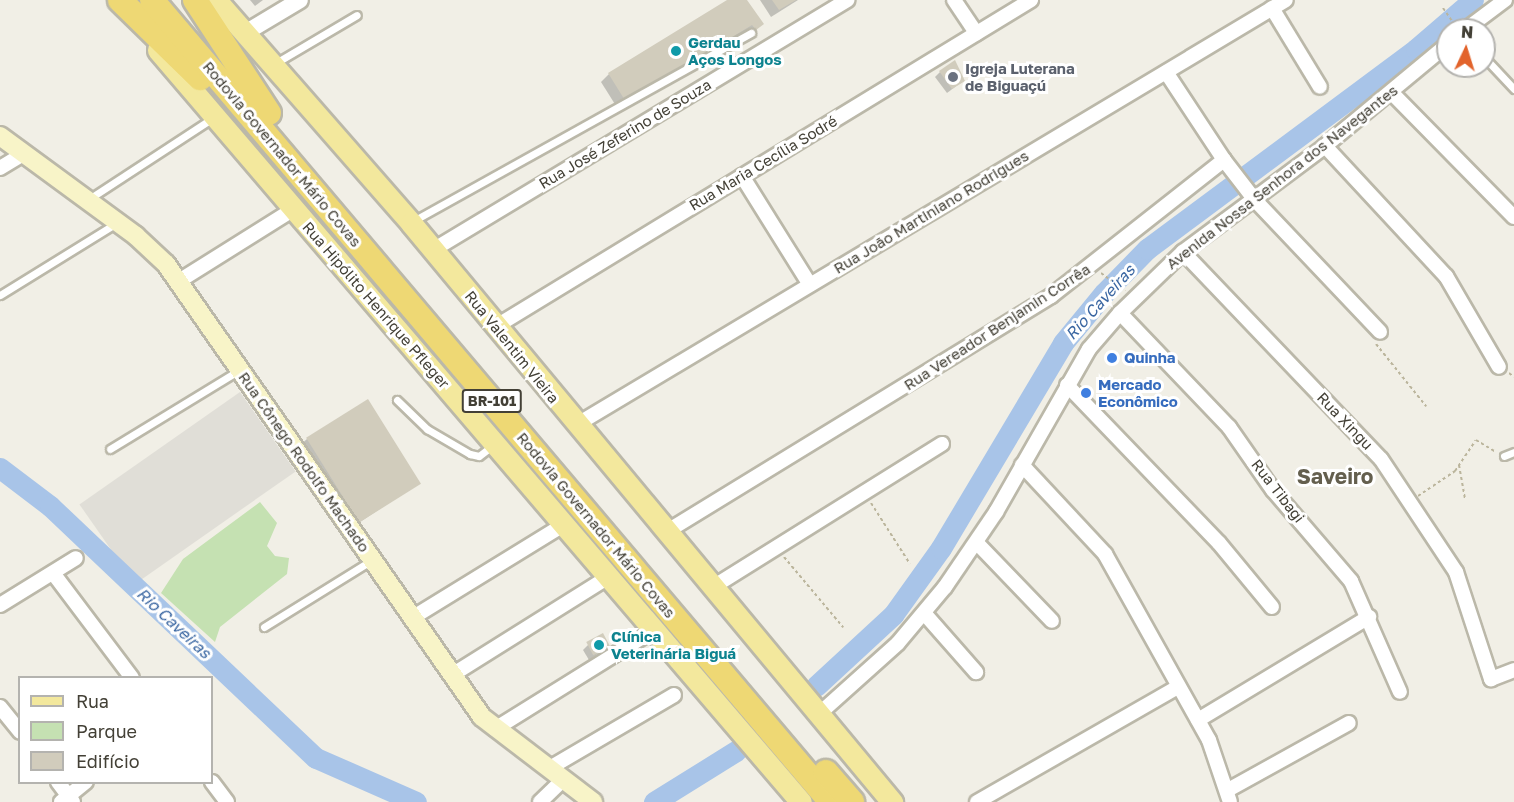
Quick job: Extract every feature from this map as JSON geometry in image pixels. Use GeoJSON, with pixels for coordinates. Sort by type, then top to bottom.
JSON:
{"type":"FeatureCollection","features":[{"type":"Feature","properties":{"kind":"highway"},"geometry":{"type":"LineString","coordinates":[[120,0],[307,183]]}},
{"type":"Feature","properties":{"kind":"highway","name":"Rodovia Governador Mário Covas"},"geometry":{"type":"LineString","coordinates":[[152,0],[831,802]]}},
{"type":"Feature","properties":{"kind":"highway","name":"Rodovia Governador Mário Covas"},"geometry":{"type":"LineString","coordinates":[[174,0],[852,802]]}},
{"type":"Feature","properties":{"kind":"highway"},"geometry":{"type":"LineString","coordinates":[[195,0],[269,113]]}},
{"type":"Feature","properties":{"kind":"main road","name":"Rua Hipólito Henrique Pfleger"},"geometry":{"type":"LineString","coordinates":[[115,0],[801,802]]}},
{"type":"Feature","properties":{"kind":"main road","name":"Rua Valentim Vieira"},"geometry":{"type":"LineString","coordinates":[[216,0],[411,223],[576,425],[892,802]]}},
{"type":"Feature","properties":{"kind":"main road","name":"Rua Cônego Rodolfo Machado"},"geometry":{"type":"LineString","coordinates":[[0,136],[118,223],[179,281],[452,675],[495,729],[593,802]]}},
{"type":"Feature","properties":{"kind":"street"},"geometry":{"type":"LineString","coordinates":[[245,33],[300,0]]}},
{"type":"Feature","properties":{"kind":"street","name":"Rua José Zeferino de Souza"},"geometry":{"type":"LineString","coordinates":[[433,250],[847,0]]}},
{"type":"Feature","properties":{"kind":"street"},"geometry":{"type":"LineString","coordinates":[[954,0],[976,33]]}},
{"type":"Feature","properties":{"kind":"street","name":"Rua Maria Cecília Sodré"},"geometry":{"type":"LineString","coordinates":[[495,327],[1030,0]]}},
{"type":"Feature","properties":{"kind":"street","name":"Rua João Martiniano Rodrigues"},"geometry":{"type":"LineString","coordinates":[[576,425],[1286,0]]}},
{"type":"Feature","properties":{"kind":"street"},"geometry":{"type":"LineString","coordinates":[[1477,18],[1505,0]]}},
{"type":"Feature","properties":{"kind":"street"},"geometry":{"type":"LineString","coordinates":[[1272,8],[1320,87]]}},
{"type":"Feature","properties":{"kind":"street","name":"Avenida Nossa Senhora dos Navegantes"},"geometry":{"type":"LineString","coordinates":[[819,714],[924,613],[977,543],[1067,385],[1120,313],[1183,252],[1249,194],[1325,146],[1436,54]]}},
{"type":"Feature","properties":{"kind":"street"},"geometry":{"type":"LineString","coordinates":[[1166,72],[1249,194],[1380,332]]}},
{"type":"Feature","properties":{"kind":"street"},"geometry":{"type":"LineString","coordinates":[[1392,93],[1514,217]]}},
{"type":"Feature","properties":{"kind":"street"},"geometry":{"type":"LineString","coordinates":[[1325,146],[1446,276],[1499,367]]}},
{"type":"Feature","properties":{"kind":"street"},"geometry":{"type":"LineString","coordinates":[[0,168],[23,154]]}},
{"type":"Feature","properties":{"kind":"street","name":"Rua Vereador Benjamin Corrêa"},"geometry":{"type":"LineString","coordinates":[[666,532],[1051,296],[1226,163]]}},
{"type":"Feature","properties":{"kind":"street"},"geometry":{"type":"LineString","coordinates":[[742,176],[810,285]]}},
{"type":"Feature","properties":{"kind":"street"},"geometry":{"type":"LineString","coordinates":[[179,281],[294,209]]}},
{"type":"Feature","properties":{"kind":"street","name":"Rua Xingu"},"geometry":{"type":"LineString","coordinates":[[1183,252],[1381,459],[1456,572],[1488,674],[1497,679],[1514,670]]}},
{"type":"Feature","properties":{"kind":"street","name":"Rua Tibagi"},"geometry":{"type":"LineString","coordinates":[[1120,313],[1240,441],[1273,490],[1351,581],[1369,617],[1400,692]]}},
{"type":"Feature","properties":{"kind":"street"},"geometry":{"type":"LineString","coordinates":[[1067,385],[1219,543],[1272,607]]}},
{"type":"Feature","properties":{"kind":"street"},"geometry":{"type":"LineString","coordinates":[[713,587],[942,444]]}},
{"type":"Feature","properties":{"kind":"street"},"geometry":{"type":"LineString","coordinates":[[1022,465],[1100,545],[1198,720],[1229,796],[1349,723]]}},
{"type":"Feature","properties":{"kind":"street"},"geometry":{"type":"LineString","coordinates":[[412,618],[563,525]]}},
{"type":"Feature","properties":{"kind":"street"},"geometry":{"type":"LineString","coordinates":[[977,543],[1052,621]]}},
{"type":"Feature","properties":{"kind":"street"},"geometry":{"type":"LineString","coordinates":[[0,605],[76,558]]}},
{"type":"Feature","properties":{"kind":"street"},"geometry":{"type":"LineString","coordinates":[[53,573],[130,676]]}},
{"type":"Feature","properties":{"kind":"street"},"geometry":{"type":"LineString","coordinates":[[452,675],[608,577]]}},
{"type":"Feature","properties":{"kind":"street"},"geometry":{"type":"LineString","coordinates":[[924,613],[976,672]]}},
{"type":"Feature","properties":{"kind":"street"},"geometry":{"type":"LineString","coordinates":[[1198,720],[1369,617]]}},
{"type":"Feature","properties":{"kind":"street"},"geometry":{"type":"LineString","coordinates":[[495,729],[654,630]]}},
{"type":"Feature","properties":{"kind":"street"},"geometry":{"type":"LineString","coordinates":[[977,802],[1178,687]]}},
{"type":"Feature","properties":{"kind":"street"},"geometry":{"type":"LineString","coordinates":[[548,769],[674,695]]}},
{"type":"Feature","properties":{"kind":"street"},"geometry":{"type":"LineString","coordinates":[[0,707],[18,730]]}},
{"type":"Feature","properties":{"kind":"street"},"geometry":{"type":"LineString","coordinates":[[540,802],[562,781]]}},
{"type":"Feature","properties":{"kind":"street"},"geometry":{"type":"LineString","coordinates":[[213,783],[227,802]]}},
{"type":"Feature","properties":{"kind":"street"},"geometry":{"type":"LineString","coordinates":[[59,784],[68,800],[85,784]]}},
{"type":"Feature","properties":{"kind":"lane"},"geometry":{"type":"LineString","coordinates":[[272,66],[357,15]]}},
{"type":"Feature","properties":{"kind":"lane"},"geometry":{"type":"LineString","coordinates":[[411,223],[751,33]]}},
{"type":"Feature","properties":{"kind":"lane"},"geometry":{"type":"LineString","coordinates":[[1496,70],[1514,89]]}},
{"type":"Feature","properties":{"kind":"lane"},"geometry":{"type":"LineString","coordinates":[[87,200],[214,117]]}},
{"type":"Feature","properties":{"kind":"lane"},"geometry":{"type":"LineString","coordinates":[[0,295],[118,223]]}},
{"type":"Feature","properties":{"kind":"lane"},"geometry":{"type":"LineString","coordinates":[[110,449],[240,369]]}},
{"type":"Feature","properties":{"kind":"lane"},"geometry":{"type":"LineString","coordinates":[[397,400],[427,429],[475,456],[494,444]]}},
{"type":"Feature","properties":{"kind":"lane"},"geometry":{"type":"LineString","coordinates":[[1504,456],[1514,452]]}},
{"type":"Feature","properties":{"kind":"lane"},"geometry":{"type":"LineString","coordinates":[[264,627],[372,560]]}},
{"type":"Feature","properties":{"kind":"path"},"geometry":{"type":"LineString","coordinates":[[1443,8],[1452,18]]}},
{"type":"Feature","properties":{"kind":"path"},"geometry":{"type":"LineString","coordinates":[[1101,273],[1126,292]]}},
{"type":"Feature","properties":{"kind":"path"},"geometry":{"type":"LineString","coordinates":[[1380,332],[1373,340],[1426,406]]}},
{"type":"Feature","properties":{"kind":"path"},"geometry":{"type":"LineString","coordinates":[[1408,502],[1459,465],[1476,440],[1504,456]]}},
{"type":"Feature","properties":{"kind":"path"},"geometry":{"type":"LineString","coordinates":[[1459,465],[1465,500]]}},
{"type":"Feature","properties":{"kind":"path"},"geometry":{"type":"LineString","coordinates":[[864,493],[910,564]]}},
{"type":"Feature","properties":{"kind":"path"},"geometry":{"type":"LineString","coordinates":[[777,548],[843,627]]}},
{"type":"Feature","properties":{"kind":"shaded area"},"geometry":{"type":"Polygon","coordinates":[[[240,392],[296,471],[135,584],[79,504],[240,392]]]}},
{"type":"Feature","properties":{"kind":"green space"},"geometry":{"type":"Polygon","coordinates":[[[260,502],[277,523],[267,546],[275,556],[289,558],[287,574],[220,627],[215,642],[161,593],[183,559],[260,502]]]}},
{"type":"Feature","properties":{"kind":"building","name":"Gerdau Aços Longos"},"geometry":{"type":"Polygon","coordinates":[[[727,0],[747,0],[764,24],[756,30],[752,25],[626,102],[608,73],[727,0]]]}},
{"type":"Feature","properties":{"kind":"building"},"geometry":{"type":"Polygon","coordinates":[[[772,0],[796,0],[779,10],[772,0]]]}},
{"type":"Feature","properties":{"kind":"building","name":"Igreja Luterana de Biguaçú"},"geometry":{"type":"Polygon","coordinates":[[[955,60],[965,81],[952,89],[939,71],[955,60]]]}},
{"type":"Feature","properties":{"kind":"building"},"geometry":{"type":"Polygon","coordinates":[[[368,399],[421,484],[359,522],[306,438],[368,399]]]}},
{"type":"Feature","properties":{"kind":"building","name":"Clínica Veterinária Biguá"},"geometry":{"type":"Polygon","coordinates":[[[603,633],[610,646],[593,655],[586,642],[603,633]]]}},
{"type":"Feature","properties":{"kind":"waterway","name":"Rio Caveiras"},"geometry":{"type":"LineString","coordinates":[[816,686],[893,615],[941,548],[1063,343],[1104,293],[1147,249],[1416,49],[1473,0]]}},
{"type":"Feature","properties":{"kind":"waterway","name":"Rio Caveiras"},"geometry":{"type":"LineString","coordinates":[[0,468],[50,506],[316,758],[416,802]]}},
{"type":"Feature","properties":{"kind":"waterway","name":"Rio Caveiras"},"geometry":{"type":"LineString","coordinates":[[654,802],[736,751]]}},
{"type":"Feature","properties":{"kind":"place","name":"Gerdau Aços Longos"},"geometry":{"type":"Point","coordinates":[676,51]}},
{"type":"Feature","properties":{"kind":"place","name":"Igreja Luterana de Biguaçú"},"geometry":{"type":"Point","coordinates":[953,77]}},
{"type":"Feature","properties":{"kind":"place","name":"Quinha"},"geometry":{"type":"Point","coordinates":[1112,358]}},
{"type":"Feature","properties":{"kind":"place","name":"Mercado Econômico"},"geometry":{"type":"Point","coordinates":[1086,393]}},
{"type":"Feature","properties":{"kind":"place","name":"Clínica Veterinária Biguá"},"geometry":{"type":"Point","coordinates":[599,645]}},
{"type":"Feature","properties":{"kind":"district","name":"Saveiro"},"geometry":{"type":"Point","coordinates":[1335,476]}}]}
